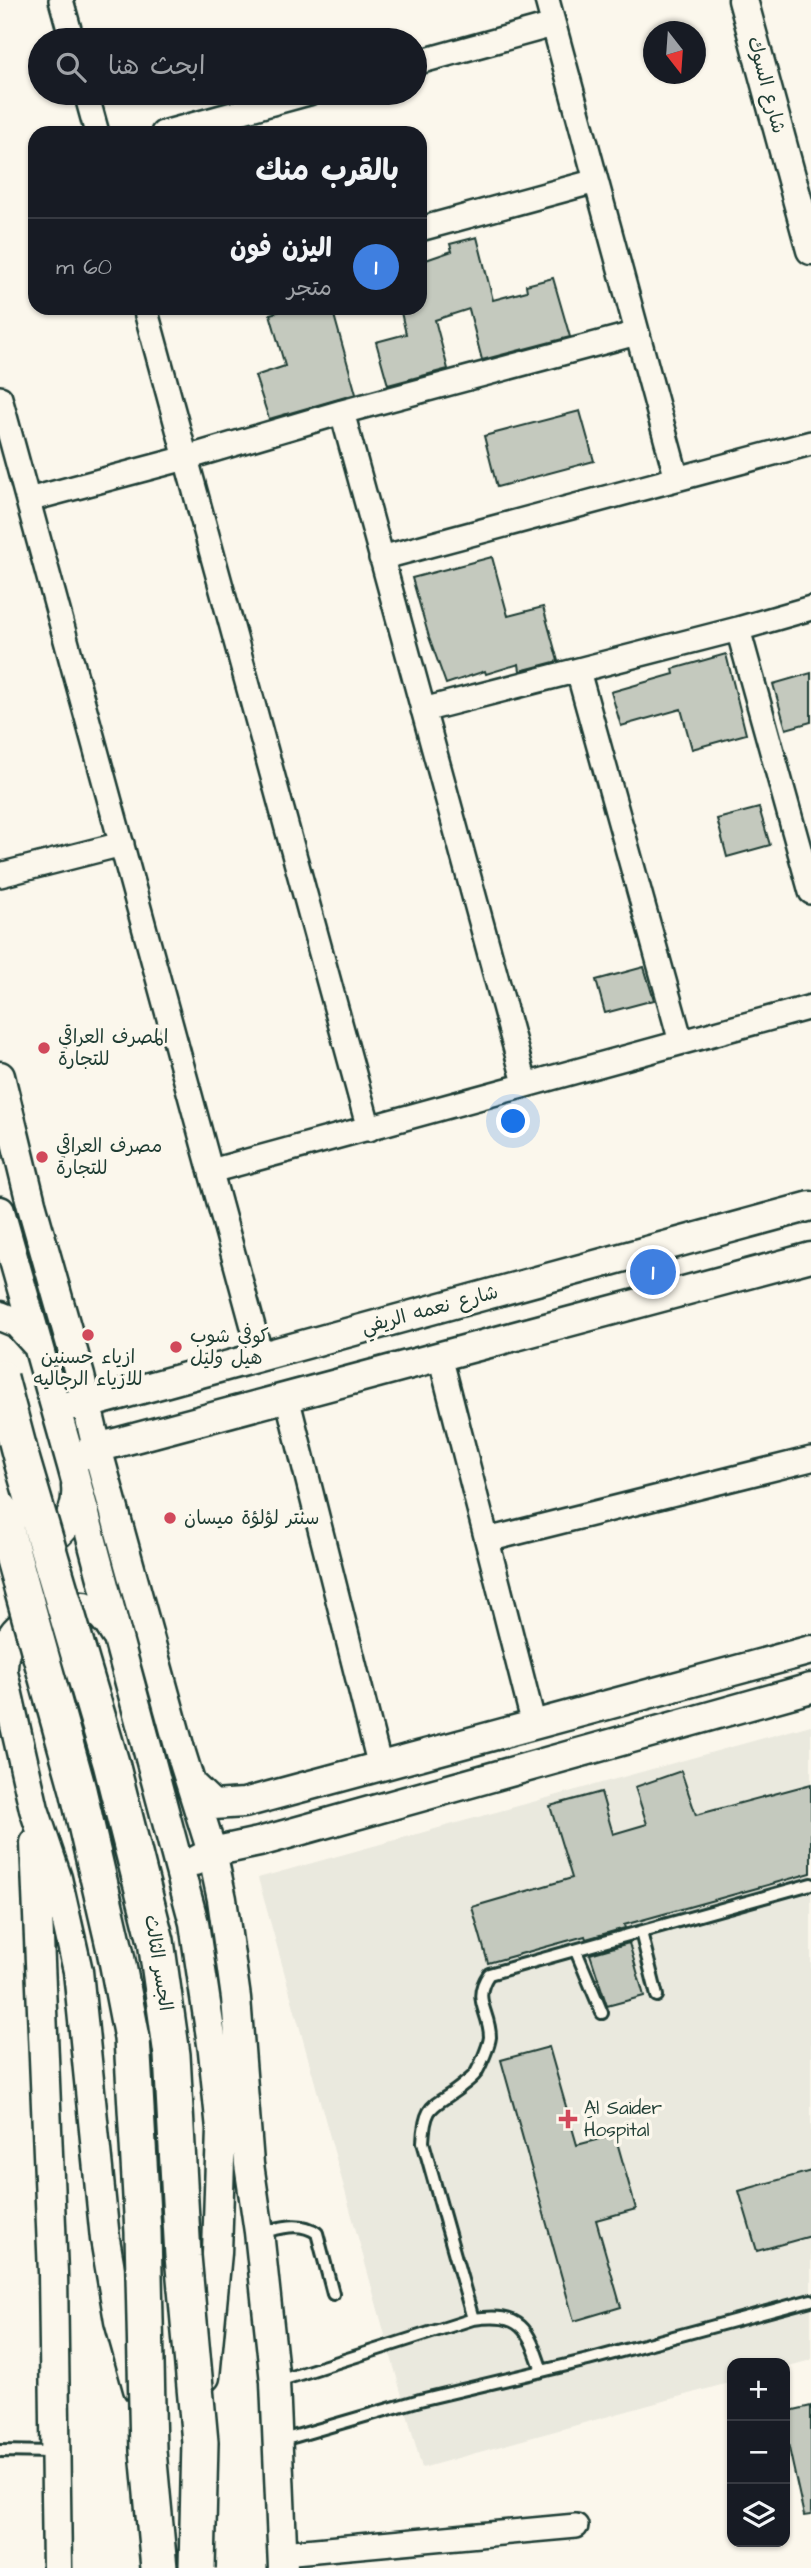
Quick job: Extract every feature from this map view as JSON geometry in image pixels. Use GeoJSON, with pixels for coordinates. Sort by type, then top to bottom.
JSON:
{"type":"FeatureCollection","features":[{"type":"Feature","properties":{"kind":"main road","name":"الجسر الثالث"},"geometry":{"type":"LineString","coordinates":[[0,1378],[118,1790],[156,1941],[172,2055],[183,2256],[201,2442],[197,2568]]}},
{"type":"Feature","properties":{"kind":"main road","name":"الجسر الثالث"},"geometry":{"type":"LineString","coordinates":[[0,1509],[78,1790],[115,1950],[132,2038],[143,2232],[148,2451],[159,2568]]}},
{"type":"Feature","properties":{"kind":"street"},"geometry":{"type":"LineString","coordinates":[[547,0],[677,479]]}},
{"type":"Feature","properties":{"kind":"street","name":"شارع السوك"},"geometry":{"type":"LineString","coordinates":[[743,0],[809,234]]}},
{"type":"Feature","properties":{"kind":"street"},"geometry":{"type":"LineString","coordinates":[[65,1],[70,28]]}},
{"type":"Feature","properties":{"kind":"street"},"geometry":{"type":"LineString","coordinates":[[427,60],[554,25]]}},
{"type":"Feature","properties":{"kind":"street"},"geometry":{"type":"LineString","coordinates":[[89,105],[95,126]]}},
{"type":"Feature","properties":{"kind":"street"},"geometry":{"type":"LineString","coordinates":[[189,126],[265,105]]}},
{"type":"Feature","properties":{"kind":"street"},"geometry":{"type":"LineString","coordinates":[[427,227],[596,181]]}},
{"type":"Feature","properties":{"kind":"street"},"geometry":{"type":"LineString","coordinates":[[147,315],[369,1129]]}},
{"type":"Feature","properties":{"kind":"street"},"geometry":{"type":"LineString","coordinates":[[28,500],[186,458],[342,412],[638,334]]}},
{"type":"Feature","properties":{"kind":"street"},"geometry":{"type":"LineString","coordinates":[[0,398],[261,1356]]}},
{"type":"Feature","properties":{"kind":"street"},"geometry":{"type":"LineString","coordinates":[[342,412],[525,1083]]}},
{"type":"Feature","properties":{"kind":"street"},"geometry":{"type":"LineString","coordinates":[[382,558],[811,443]]}},
{"type":"Feature","properties":{"kind":"street"},"geometry":{"type":"LineString","coordinates":[[423,710],[811,608]]}},
{"type":"Feature","properties":{"kind":"street"},"geometry":{"type":"LineString","coordinates":[[738,629],[811,892]]}},
{"type":"Feature","properties":{"kind":"street"},"geometry":{"type":"LineString","coordinates":[[579,671],[681,1042]]}},
{"type":"Feature","properties":{"kind":"street"},"geometry":{"type":"LineString","coordinates":[[0,875],[122,844]]}},
{"type":"Feature","properties":{"kind":"street"},"geometry":{"type":"LineString","coordinates":[[211,1171],[811,1007]]}},
{"type":"Feature","properties":{"kind":"street"},"geometry":{"type":"LineString","coordinates":[[0,1076],[97,1448],[181,1753],[212,1852],[230,1944],[248,2164],[259,2232],[275,2382],[283,2561],[576,2526]]}},
{"type":"Feature","properties":{"kind":"street","name":"شارع نعمه الريفي"},"geometry":{"type":"LineString","coordinates":[[51,1396],[66,1405],[87,1404],[811,1206]]}},
{"type":"Feature","properties":{"kind":"street"},"geometry":{"type":"LineString","coordinates":[[0,1211],[73,1470],[188,1900],[213,2052],[221,2129],[218,2253],[205,2363],[201,2442]]}},
{"type":"Feature","properties":{"kind":"street"},"geometry":{"type":"LineString","coordinates":[[0,1552],[33,1550],[62,1531],[75,1504],[73,1470],[77,1458],[97,1448],[811,1257]]}},
{"type":"Feature","properties":{"kind":"street"},"geometry":{"type":"LineString","coordinates":[[0,1316],[17,1323],[36,1345]]}},
{"type":"Feature","properties":{"kind":"street"},"geometry":{"type":"LineString","coordinates":[[440,1356],[534,1725]]}},
{"type":"Feature","properties":{"kind":"street"},"geometry":{"type":"LineString","coordinates":[[287,1397],[380,1767]]}},
{"type":"Feature","properties":{"kind":"street"},"geometry":{"type":"LineString","coordinates":[[487,1540],[811,1460]]}},
{"type":"Feature","properties":{"kind":"street"},"geometry":{"type":"LineString","coordinates":[[120,1643],[100,1614],[86,1606],[70,1606],[33,1616],[17,1628],[7,1642],[1,1663],[34,1809],[66,1914],[79,1982],[111,2282],[141,2402],[148,2451]]}},
{"type":"Feature","properties":{"kind":"street"},"geometry":{"type":"LineString","coordinates":[[193,1786],[213,1805],[244,1803],[811,1650]]}},
{"type":"Feature","properties":{"kind":"street"},"geometry":{"type":"LineString","coordinates":[[188,1900],[187,1873],[197,1859],[212,1852],[259,1842],[811,1688]]}},
{"type":"Feature","properties":{"kind":"street"},"geometry":{"type":"LineString","coordinates":[[136,1704],[164,1693]]}},
{"type":"Feature","properties":{"kind":"street"},"geometry":{"type":"LineString","coordinates":[[244,1803],[227,1814],[225,1829],[235,1841],[259,1842]]}},
{"type":"Feature","properties":{"kind":"street"},"geometry":{"type":"LineString","coordinates":[[34,1809],[53,2273],[57,2568]]}},
{"type":"Feature","properties":{"kind":"lane"},"geometry":{"type":"LineString","coordinates":[[473,2319],[423,2142],[424,2120],[430,2107],[475,2075],[490,2038],[480,1998],[481,1986],[489,1974],[811,1884]]}},
{"type":"Feature","properties":{"kind":"lane"},"geometry":{"type":"LineString","coordinates":[[641,1932],[657,1996]]}},
{"type":"Feature","properties":{"kind":"lane"},"geometry":{"type":"LineString","coordinates":[[576,1951],[603,2013]]}},
{"type":"Feature","properties":{"kind":"lane"},"geometry":{"type":"LineString","coordinates":[[259,2232],[303,2226],[317,2233],[333,2294]]}},
{"type":"Feature","properties":{"kind":"lane"},"geometry":{"type":"LineString","coordinates":[[279,2441],[420,2400],[542,2371],[811,2300]]}},
{"type":"Feature","properties":{"kind":"lane"},"geometry":{"type":"LineString","coordinates":[[275,2382],[473,2319],[492,2316],[513,2321],[530,2335],[542,2371]]}},
{"type":"Feature","properties":{"kind":"lane"},"geometry":{"type":"LineString","coordinates":[[0,2451],[55,2452]]}},
{"type":"Feature","properties":{"kind":"shaded area","name":"ِAl Saider Hospital"},"geometry":{"type":"Polygon","coordinates":[[[811,1725],[811,2360],[790,2366],[790,2358],[727,2358],[727,2383],[422,2468],[258,1878],[811,1725]]]}},
{"type":"Feature","properties":{"kind":"building"},"geometry":{"type":"Polygon","coordinates":[[[477,237],[493,300],[527,291],[526,285],[553,278],[570,337],[482,360],[469,309],[435,320],[448,369],[388,385],[376,342],[406,334],[402,315],[427,315],[427,260],[452,251],[450,244],[477,237]]]}},
{"type":"Feature","properties":{"kind":"building"},"geometry":{"type":"Polygon","coordinates":[[[270,315],[334,315],[356,394],[269,419],[255,376],[285,366],[270,315]]]}},
{"type":"Feature","properties":{"kind":"building"},"geometry":{"type":"Polygon","coordinates":[[[580,411],[594,461],[497,487],[484,436],[580,411]]]}},
{"type":"Feature","properties":{"kind":"building"},"geometry":{"type":"Polygon","coordinates":[[[492,557],[508,616],[543,607],[558,661],[520,671],[519,664],[486,674],[485,671],[446,684],[412,578],[492,557]]]}},
{"type":"Feature","properties":{"kind":"building"},"geometry":{"type":"Polygon","coordinates":[[[726,654],[746,734],[692,749],[681,709],[621,726],[611,692],[674,674],[673,669],[726,654]]]}},
{"type":"Feature","properties":{"kind":"building"},"geometry":{"type":"Polygon","coordinates":[[[811,673],[811,722],[786,729],[773,684],[811,673]]]}},
{"type":"Feature","properties":{"kind":"building"},"geometry":{"type":"Polygon","coordinates":[[[759,808],[770,845],[727,857],[717,819],[759,808]]]}},
{"type":"Feature","properties":{"kind":"building"},"geometry":{"type":"Polygon","coordinates":[[[644,967],[654,1000],[605,1013],[596,980],[644,967]]]}},
{"type":"Feature","properties":{"kind":"building"},"geometry":{"type":"Polygon","coordinates":[[[681,1771],[696,1815],[811,1784],[811,1873],[624,1925],[625,1928],[586,1939],[585,1936],[488,1963],[472,1907],[572,1878],[550,1806],[601,1792],[613,1834],[647,1824],[635,1787],[681,1771]]]}},
{"type":"Feature","properties":{"kind":"building"},"geometry":{"type":"Polygon","coordinates":[[[629,1943],[644,1996],[607,2006],[590,1954],[629,1943]]]}},
{"type":"Feature","properties":{"kind":"building"},"geometry":{"type":"Polygon","coordinates":[[[549,2047],[577,2145],[615,2135],[636,2209],[596,2220],[621,2307],[574,2321],[501,2060],[549,2047]]]}},
{"type":"Feature","properties":{"kind":"building"},"geometry":{"type":"Polygon","coordinates":[[[811,2171],[811,2236],[757,2251],[739,2191],[811,2171]]]}},
{"type":"Feature","properties":{"kind":"building"},"geometry":{"type":"Polygon","coordinates":[[[811,2406],[811,2515],[804,2516],[790,2453],[790,2411],[811,2406]]]}},
{"type":"Feature","properties":{"kind":"place","name":"المصرف العراقي للتجارة"},"geometry":{"type":"Point","coordinates":[44,1048]}},
{"type":"Feature","properties":{"kind":"place","name":"مصرف العراقي للتجارة"},"geometry":{"type":"Point","coordinates":[42,1157]}},
{"type":"Feature","properties":{"kind":"place","name":"اليزن فون"},"geometry":{"type":"Point","coordinates":[653,1272]}},
{"type":"Feature","properties":{"kind":"place","name":"ازياء حسنين للازياء الرجاليه"},"geometry":{"type":"Point","coordinates":[88,1335]}},
{"type":"Feature","properties":{"kind":"place","name":"كوفي شوب هيل وليل"},"geometry":{"type":"Point","coordinates":[176,1347]}},
{"type":"Feature","properties":{"kind":"place","name":"سنتر لؤلؤة ميسان"},"geometry":{"type":"Point","coordinates":[170,1518]}},
{"type":"Feature","properties":{"kind":"place","name":"ِAl Saider Hospital"},"geometry":{"type":"Point","coordinates":[568,2119]}}]}
